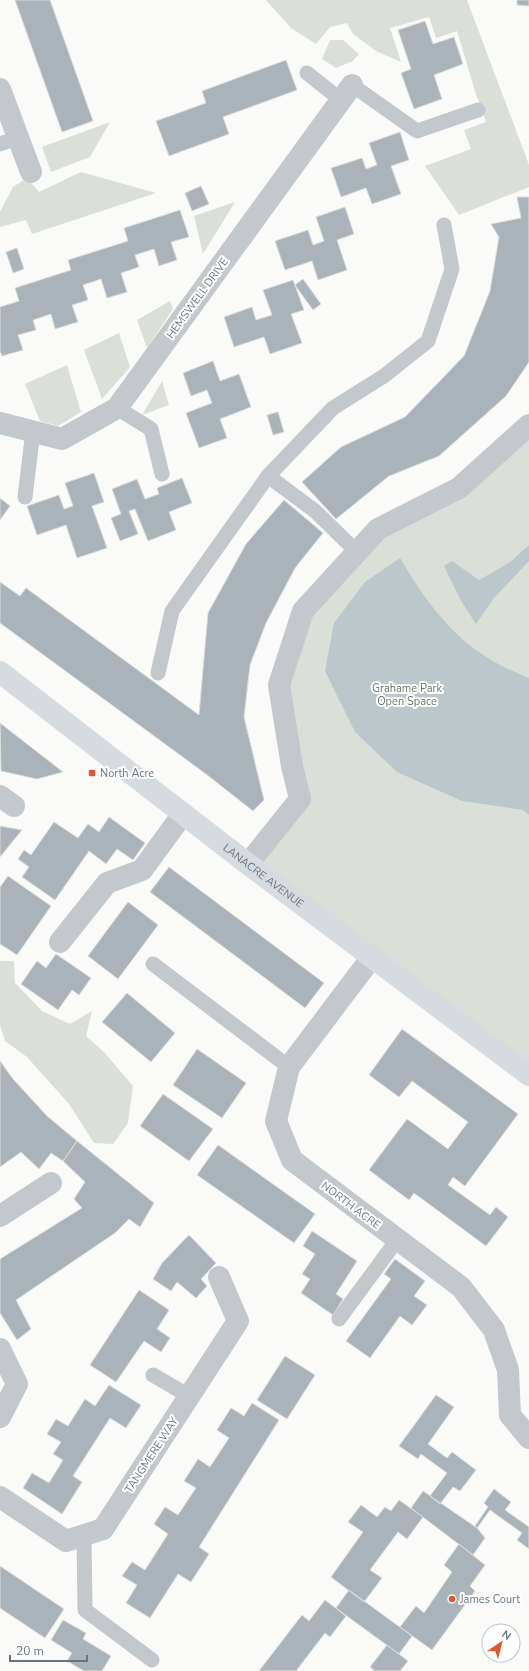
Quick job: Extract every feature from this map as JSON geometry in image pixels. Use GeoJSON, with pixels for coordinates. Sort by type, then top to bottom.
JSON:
{"type":"FeatureCollection","features":[{"type":"Feature","properties":{"kind":"street"},"geometry":{"type":"LineString","coordinates":[[0,89],[9,141],[31,172]]}},
{"type":"Feature","properties":{"kind":"street","name":"HEMSWELL DRIVE"},"geometry":{"type":"LineString","coordinates":[[0,423],[62,439],[117,408],[346,92]]}},
{"type":"Feature","properties":{"kind":"street"},"geometry":{"type":"LineString","coordinates":[[248,864],[300,799],[292,766],[279,685],[303,611],[378,528],[459,488],[529,426]]}},
{"type":"Feature","properties":{"kind":"street","name":"LANACRE AVENUE"},"geometry":{"type":"LineString","coordinates":[[0,672],[248,864],[529,1075]]}},
{"type":"Feature","properties":{"kind":"street"},"geometry":{"type":"LineString","coordinates":[[60,942],[107,883],[142,870],[183,814]]}},
{"type":"Feature","properties":{"kind":"street","name":"NORTH ACRE"},"geometry":{"type":"LineString","coordinates":[[372,957],[289,1067],[276,1121],[292,1160],[461,1288],[494,1330],[508,1370],[510,1415],[529,1438]]}},
{"type":"Feature","properties":{"kind":"street"},"geometry":{"type":"LineString","coordinates":[[0,1216],[51,1183]]}},
{"type":"Feature","properties":{"kind":"street","name":"TANGMERE WAY"},"geometry":{"type":"LineString","coordinates":[[0,1497],[66,1541],[103,1529],[238,1321],[219,1277]]}},
{"type":"Feature","properties":{"kind":"street"},"geometry":{"type":"LineString","coordinates":[[0,1349],[17,1384],[0,1417]]}},
{"type":"Feature","properties":{"kind":"lane"},"geometry":{"type":"LineString","coordinates":[[307,72],[417,131],[478,110]]}},
{"type":"Feature","properties":{"kind":"lane"},"geometry":{"type":"LineString","coordinates":[[158,673],[172,611],[268,476],[332,408],[384,376],[428,341],[452,269],[444,224]]}},
{"type":"Feature","properties":{"kind":"lane"},"geometry":{"type":"LineString","coordinates":[[117,408],[151,429],[162,474]]}},
{"type":"Feature","properties":{"kind":"lane"},"geometry":{"type":"LineString","coordinates":[[25,497],[33,431]]}},
{"type":"Feature","properties":{"kind":"lane"},"geometry":{"type":"LineString","coordinates":[[268,476],[315,511],[357,552]]}},
{"type":"Feature","properties":{"kind":"lane"},"geometry":{"type":"LineString","coordinates":[[153,964],[289,1067]]}},
{"type":"Feature","properties":{"kind":"lane"},"geometry":{"type":"LineString","coordinates":[[339,1319],[397,1240]]}},
{"type":"Feature","properties":{"kind":"lane"},"geometry":{"type":"LineString","coordinates":[[153,1375],[189,1396]]}},
{"type":"Feature","properties":{"kind":"lane"},"geometry":{"type":"LineString","coordinates":[[84,1535],[85,1610],[152,1660]]}},
{"type":"Feature","properties":{"kind":"green space"},"geometry":{"type":"Polygon","coordinates":[[[266,0],[467,0],[529,165],[529,187],[459,215],[425,166],[471,149],[464,130],[486,122],[457,31],[436,38],[429,17],[390,28],[401,62],[376,51],[353,34],[347,23],[330,27],[316,44],[291,28],[266,0]]]}},
{"type":"Feature","properties":{"kind":"green space"},"geometry":{"type":"Polygon","coordinates":[[[330,40],[343,40],[359,54],[353,61],[336,68],[322,59],[330,40]]]}},
{"type":"Feature","properties":{"kind":"green space"},"geometry":{"type":"Polygon","coordinates":[[[110,122],[90,157],[51,172],[42,147],[110,122]]]}},
{"type":"Feature","properties":{"kind":"green space"},"geometry":{"type":"Polygon","coordinates":[[[81,172],[156,193],[32,234],[26,220],[0,227],[0,212],[13,187],[27,178],[39,192],[81,172]]]}},
{"type":"Feature","properties":{"kind":"green space"},"geometry":{"type":"Polygon","coordinates":[[[235,202],[203,254],[194,216],[235,202]]]}},
{"type":"Feature","properties":{"kind":"green space"},"geometry":{"type":"Polygon","coordinates":[[[170,301],[173,309],[147,348],[137,320],[170,301]]]}},
{"type":"Feature","properties":{"kind":"green space"},"geometry":{"type":"Polygon","coordinates":[[[119,333],[130,367],[102,399],[84,350],[119,333]]]}},
{"type":"Feature","properties":{"kind":"green space"},"geometry":{"type":"Polygon","coordinates":[[[67,365],[81,412],[58,426],[40,421],[25,384],[67,365]]]}},
{"type":"Feature","properties":{"kind":"green space"},"geometry":{"type":"Polygon","coordinates":[[[162,381],[169,405],[142,415],[162,381]]]}},
{"type":"Feature","properties":{"kind":"green space","name":"Grahame Park Open Space"},"geometry":{"type":"Polygon","coordinates":[[[529,427],[529,1075],[250,864],[300,800],[281,690],[301,610],[378,530],[458,488],[529,427]]]}},
{"type":"Feature","properties":{"kind":"green space"},"geometry":{"type":"Polygon","coordinates":[[[0,961],[14,961],[15,983],[42,1011],[70,1024],[92,1011],[86,1036],[104,1052],[133,1086],[128,1123],[113,1144],[94,1143],[69,1104],[27,1057],[5,1041],[0,1025],[0,961]]]}},
{"type":"Feature","properties":{"kind":"shaded area"},"geometry":{"type":"Polygon","coordinates":[[[529,545],[529,561],[494,598],[476,624],[460,599],[444,566],[452,561],[479,580],[509,563],[529,545]]]}},
{"type":"Feature","properties":{"kind":"shaded area"},"geometry":{"type":"Polygon","coordinates":[[[400,558],[428,601],[449,626],[474,648],[493,661],[529,678],[529,815],[523,810],[462,801],[397,772],[355,732],[325,671],[334,623],[365,582],[400,558]]]}},
{"type":"Feature","properties":{"kind":"building"},"geometry":{"type":"Polygon","coordinates":[[[15,0],[50,0],[93,121],[62,132],[15,0]]]}},
{"type":"Feature","properties":{"kind":"building"},"geometry":{"type":"Polygon","coordinates":[[[517,0],[529,0],[529,6],[517,5],[517,0]]]}},
{"type":"Feature","properties":{"kind":"building"},"geometry":{"type":"Polygon","coordinates":[[[425,21],[433,44],[454,37],[463,64],[434,75],[442,99],[414,109],[401,73],[411,69],[398,30],[425,21]]]}},
{"type":"Feature","properties":{"kind":"building"},"geometry":{"type":"Polygon","coordinates":[[[286,60],[297,90],[223,117],[229,134],[169,156],[156,121],[206,103],[202,91],[286,60]]]}},
{"type":"Feature","properties":{"kind":"building"},"geometry":{"type":"Polygon","coordinates":[[[400,132],[409,160],[391,166],[401,194],[372,204],[366,188],[341,197],[331,168],[362,158],[366,169],[377,165],[369,143],[400,132]]]}},
{"type":"Feature","properties":{"kind":"building"},"geometry":{"type":"Polygon","coordinates":[[[201,186],[209,204],[192,211],[185,193],[201,186]]]}},
{"type":"Feature","properties":{"kind":"building"},"geometry":{"type":"Polygon","coordinates":[[[517,197],[529,197],[529,362],[506,396],[439,456],[389,476],[336,519],[302,482],[341,447],[405,417],[464,356],[490,291],[499,237],[491,224],[521,218],[517,197]]]}},
{"type":"Feature","properties":{"kind":"building"},"geometry":{"type":"Polygon","coordinates":[[[345,207],[354,234],[337,240],[347,270],[318,280],[312,261],[285,270],[275,241],[308,230],[313,245],[324,241],[316,217],[345,207]]]}},
{"type":"Feature","properties":{"kind":"building"},"geometry":{"type":"Polygon","coordinates":[[[180,210],[189,237],[171,242],[177,260],[159,266],[154,249],[135,255],[139,267],[121,273],[127,292],[107,298],[101,279],[83,285],[88,300],[72,305],[78,322],[55,329],[51,314],[33,320],[36,330],[18,335],[23,350],[2,356],[0,351],[0,307],[19,301],[15,288],[71,270],[68,260],[128,241],[124,228],[180,210]]]}},
{"type":"Feature","properties":{"kind":"building"},"geometry":{"type":"Polygon","coordinates":[[[17,248],[24,269],[13,273],[6,252],[17,248]]]}},
{"type":"Feature","properties":{"kind":"building"},"geometry":{"type":"Polygon","coordinates":[[[303,279],[321,304],[313,310],[295,285],[303,279]]]}},
{"type":"Feature","properties":{"kind":"building"},"geometry":{"type":"Polygon","coordinates":[[[293,280],[304,310],[291,314],[302,343],[270,354],[264,337],[234,347],[224,317],[252,307],[256,320],[272,315],[263,290],[293,280]]]}},
{"type":"Feature","properties":{"kind":"building"},"geometry":{"type":"Polygon","coordinates":[[[213,361],[220,381],[239,374],[251,407],[220,419],[227,438],[199,448],[186,413],[212,403],[207,390],[191,396],[183,373],[213,361]]]}},
{"type":"Feature","properties":{"kind":"building"},"geometry":{"type":"Polygon","coordinates":[[[278,412],[284,432],[273,435],[267,415],[278,412]]]}},
{"type":"Feature","properties":{"kind":"building"},"geometry":{"type":"Polygon","coordinates":[[[94,473],[104,502],[92,506],[107,548],[77,558],[66,525],[37,535],[27,506],[59,495],[64,509],[73,506],[65,483],[94,473]]]}},
{"type":"Feature","properties":{"kind":"building"},"geometry":{"type":"Polygon","coordinates":[[[182,478],[192,503],[169,512],[176,530],[148,541],[135,509],[129,511],[138,534],[120,541],[111,518],[121,514],[112,489],[137,479],[145,499],[159,494],[157,488],[182,478]]]}},
{"type":"Feature","properties":{"kind":"building"},"geometry":{"type":"Polygon","coordinates":[[[0,498],[10,506],[0,520],[0,498]]]}},
{"type":"Feature","properties":{"kind":"building"},"geometry":{"type":"Polygon","coordinates":[[[284,500],[323,533],[295,568],[266,623],[250,665],[244,717],[264,800],[253,811],[206,774],[0,623],[0,582],[20,596],[26,588],[199,715],[208,613],[246,544],[284,500]]]}},
{"type":"Feature","properties":{"kind":"building"},"geometry":{"type":"Polygon","coordinates":[[[0,723],[63,772],[37,779],[1,771],[0,723]]]}},
{"type":"Feature","properties":{"kind":"building"},"geometry":{"type":"Polygon","coordinates":[[[109,817],[145,843],[133,860],[117,849],[106,864],[89,851],[55,900],[22,877],[29,867],[18,859],[24,850],[31,855],[54,822],[78,838],[88,824],[99,832],[109,817]]]}},
{"type":"Feature","properties":{"kind":"building"},"geometry":{"type":"Polygon","coordinates":[[[0,826],[22,830],[0,857],[0,826]]]}},
{"type":"Feature","properties":{"kind":"building"},"geometry":{"type":"Polygon","coordinates":[[[169,867],[324,983],[305,1008],[150,892],[169,867]]]}},
{"type":"Feature","properties":{"kind":"building"},"geometry":{"type":"Polygon","coordinates":[[[8,876],[51,906],[17,955],[0,944],[0,887],[8,876]]]}},
{"type":"Feature","properties":{"kind":"building"},"geometry":{"type":"Polygon","coordinates":[[[128,902],[158,925],[118,979],[88,956],[128,902]]]}},
{"type":"Feature","properties":{"kind":"building"},"geometry":{"type":"Polygon","coordinates":[[[56,954],[91,978],[79,995],[72,990],[58,1010],[21,984],[37,961],[46,968],[56,954]]]}},
{"type":"Feature","properties":{"kind":"building"},"geometry":{"type":"Polygon","coordinates":[[[127,993],[175,1033],[151,1062],[102,1022],[127,993]]]}},
{"type":"Feature","properties":{"kind":"building"},"geometry":{"type":"Polygon","coordinates":[[[402,1029],[518,1114],[465,1186],[453,1177],[448,1185],[490,1215],[496,1207],[508,1217],[486,1246],[414,1193],[409,1200],[369,1170],[407,1119],[448,1149],[468,1122],[412,1081],[399,1097],[369,1075],[402,1029]]]}},
{"type":"Feature","properties":{"kind":"building"},"geometry":{"type":"Polygon","coordinates":[[[197,1049],[246,1083],[222,1118],[173,1085],[197,1049]]]}},
{"type":"Feature","properties":{"kind":"building"},"geometry":{"type":"Polygon","coordinates":[[[0,1061],[13,1079],[47,1116],[77,1141],[63,1161],[51,1153],[39,1169],[21,1152],[0,1167],[0,1061]]]}},
{"type":"Feature","properties":{"kind":"building"},"geometry":{"type":"Polygon","coordinates":[[[163,1094],[213,1129],[189,1161],[140,1126],[163,1094]]]}},
{"type":"Feature","properties":{"kind":"building"},"geometry":{"type":"Polygon","coordinates":[[[77,1141],[154,1203],[140,1227],[129,1219],[115,1233],[16,1300],[31,1329],[17,1340],[0,1313],[0,1259],[82,1208],[74,1199],[85,1182],[63,1161],[77,1141]]]}},
{"type":"Feature","properties":{"kind":"building"},"geometry":{"type":"Polygon","coordinates":[[[218,1145],[315,1214],[294,1243],[197,1175],[218,1145]]]}},
{"type":"Feature","properties":{"kind":"building"},"geometry":{"type":"Polygon","coordinates":[[[312,1231],[357,1261],[336,1294],[343,1299],[333,1315],[301,1293],[310,1279],[302,1274],[315,1254],[303,1246],[312,1231]]]}},
{"type":"Feature","properties":{"kind":"building"},"geometry":{"type":"Polygon","coordinates":[[[189,1235],[216,1263],[201,1279],[207,1286],[196,1298],[177,1282],[171,1291],[153,1279],[162,1263],[189,1235]]]}},
{"type":"Feature","properties":{"kind":"building"},"geometry":{"type":"Polygon","coordinates":[[[395,1259],[425,1281],[414,1296],[427,1305],[412,1325],[400,1316],[370,1358],[346,1341],[391,1279],[384,1274],[395,1259]]]}},
{"type":"Feature","properties":{"kind":"building"},"geometry":{"type":"Polygon","coordinates":[[[139,1290],[169,1310],[157,1329],[170,1338],[161,1352],[144,1341],[116,1382],[90,1365],[139,1290]]]}},
{"type":"Feature","properties":{"kind":"building"},"geometry":{"type":"Polygon","coordinates":[[[285,1356],[315,1375],[287,1419],[257,1400],[285,1356]]]}},
{"type":"Feature","properties":{"kind":"building"},"geometry":{"type":"Polygon","coordinates":[[[109,1385],[141,1405],[126,1428],[110,1418],[73,1476],[82,1482],[62,1514],[23,1488],[32,1473],[49,1483],[63,1460],[53,1454],[61,1442],[47,1434],[56,1419],[68,1426],[85,1399],[95,1406],[109,1385]]]}},
{"type":"Feature","properties":{"kind":"building"},"geometry":{"type":"Polygon","coordinates":[[[436,1395],[454,1407],[428,1444],[447,1458],[452,1452],[476,1470],[460,1491],[453,1487],[440,1504],[430,1496],[447,1473],[421,1454],[418,1459],[399,1446],[436,1395]]]}},
{"type":"Feature","properties":{"kind":"building"},"geometry":{"type":"Polygon","coordinates":[[[252,1403],[279,1420],[199,1547],[209,1554],[191,1582],[178,1574],[150,1618],[126,1603],[137,1585],[122,1576],[132,1562],[145,1570],[168,1534],[154,1524],[165,1507],[178,1515],[196,1488],[184,1481],[198,1459],[210,1467],[229,1438],[217,1430],[231,1408],[244,1416],[252,1403]]]}},
{"type":"Feature","properties":{"kind":"building"},"geometry":{"type":"Polygon","coordinates":[[[494,1489],[511,1502],[505,1510],[529,1527],[529,1549],[517,1540],[522,1533],[490,1510],[477,1528],[475,1526],[488,1507],[484,1503],[494,1489]]]}},
{"type":"Feature","properties":{"kind":"building"},"geometry":{"type":"Polygon","coordinates":[[[423,1491],[477,1528],[485,1538],[473,1555],[411,1508],[423,1491]]]}},
{"type":"Feature","properties":{"kind":"building"},"geometry":{"type":"Polygon","coordinates":[[[399,1500],[423,1517],[407,1539],[398,1532],[370,1570],[382,1578],[364,1602],[331,1577],[363,1532],[348,1522],[361,1505],[377,1517],[385,1507],[391,1511],[399,1500]]]}},
{"type":"Feature","properties":{"kind":"building","name":"James Court"},"geometry":{"type":"Polygon","coordinates":[[[459,1544],[485,1565],[470,1586],[475,1591],[432,1650],[400,1627],[416,1606],[424,1613],[452,1572],[444,1565],[459,1544]]]}},
{"type":"Feature","properties":{"kind":"building"},"geometry":{"type":"Polygon","coordinates":[[[0,1566],[64,1609],[45,1638],[0,1608],[0,1566]]]}},
{"type":"Feature","properties":{"kind":"building"},"geometry":{"type":"Polygon","coordinates":[[[349,1590],[412,1636],[399,1654],[336,1608],[349,1590]]]}},
{"type":"Feature","properties":{"kind":"building"},"geometry":{"type":"Polygon","coordinates":[[[325,1600],[346,1616],[330,1637],[325,1633],[296,1671],[259,1671],[302,1615],[309,1621],[325,1600]]]}},
{"type":"Feature","properties":{"kind":"building"},"geometry":{"type":"Polygon","coordinates":[[[63,1620],[86,1633],[83,1639],[111,1656],[102,1671],[84,1671],[67,1661],[72,1653],[51,1640],[63,1620]]]}},
{"type":"Feature","properties":{"kind":"building"},"geometry":{"type":"Polygon","coordinates":[[[387,1645],[408,1661],[400,1671],[375,1671],[370,1667],[387,1645]]]}},
{"type":"Feature","properties":{"kind":"place","name":"North Acre"},"geometry":{"type":"Point","coordinates":[92,773]}},
{"type":"Feature","properties":{"kind":"place","name":"James Court"},"geometry":{"type":"Point","coordinates":[452,1599]}}]}
